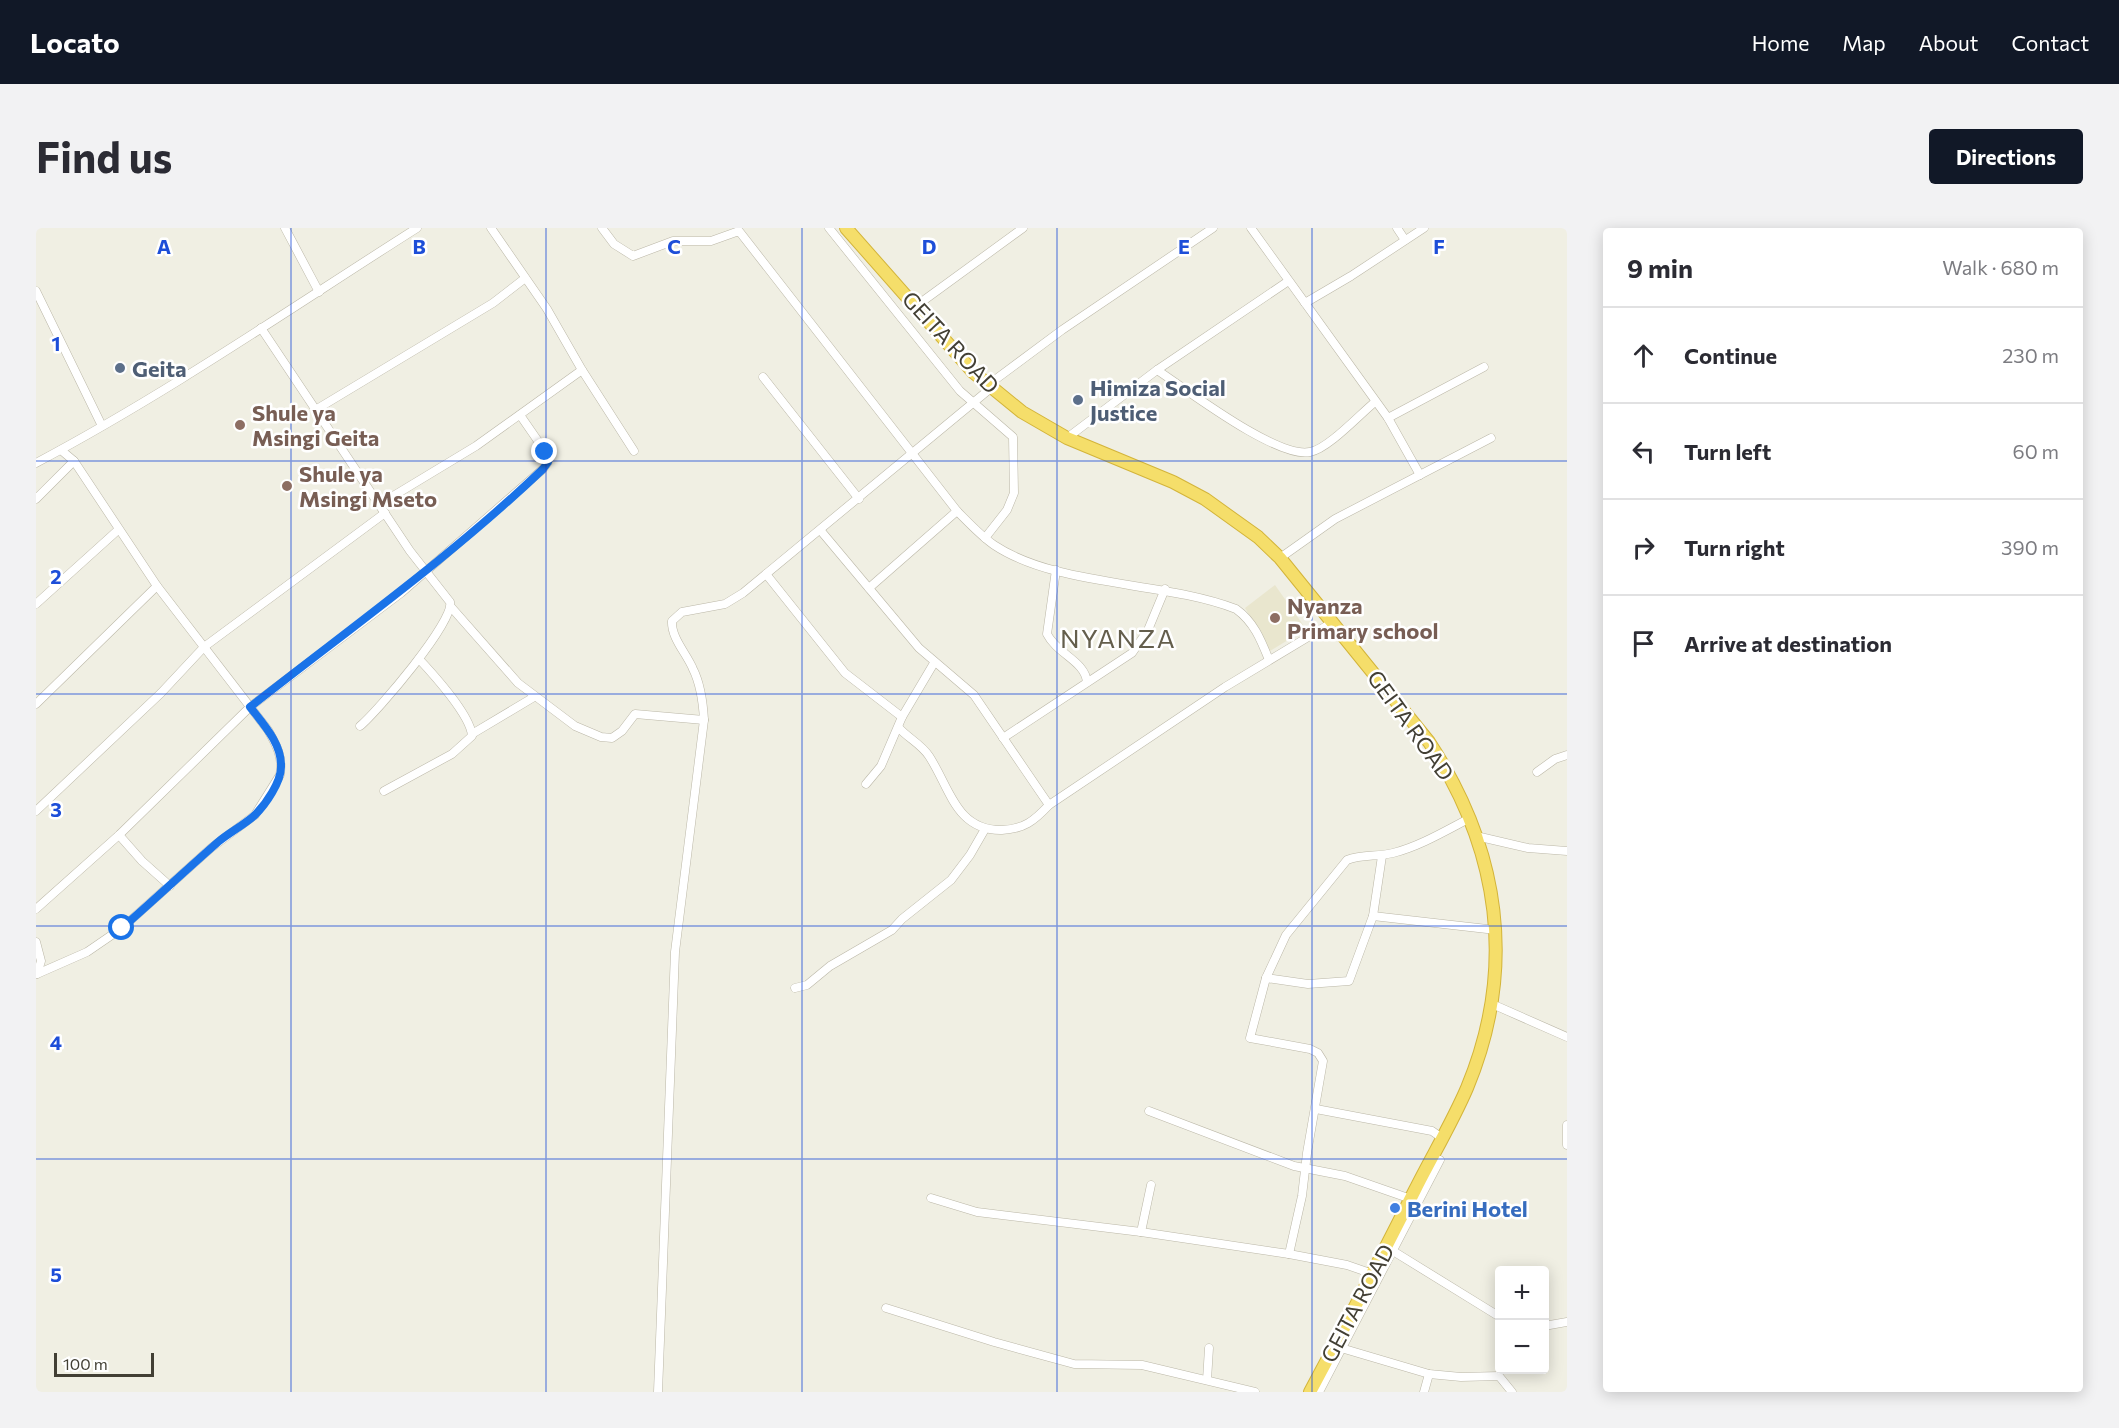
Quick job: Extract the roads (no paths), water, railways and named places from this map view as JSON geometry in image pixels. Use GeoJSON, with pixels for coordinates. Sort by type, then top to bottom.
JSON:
{"type":"FeatureCollection","features":[{"type":"Feature","properties":{"kind":"highway","name":"GEITA ROAD"},"geometry":{"type":"LineString","coordinates":[[846,228],[989,387],[1022,412],[1067,438],[1173,482],[1205,499],[1251,531],[1280,558],[1429,742],[1449,772],[1470,818],[1488,872],[1497,943],[1492,1004],[1486,1035],[1473,1071],[1442,1138],[1310,1392]]}},
{"type":"Feature","properties":{"kind":"street"},"geometry":{"type":"LineString","coordinates":[[36,463],[102,426],[261,328],[417,228]]}},
{"type":"Feature","properties":{"kind":"street"},"geometry":{"type":"LineString","coordinates":[[491,228],[524,279],[547,309],[582,370],[634,451]]}},
{"type":"Feature","properties":{"kind":"street"},"geometry":{"type":"LineString","coordinates":[[602,228],[614,243],[633,256],[673,241],[711,241],[740,232],[957,511],[985,538],[1013,556],[1056,570],[1137,587],[1165,589],[1236,609],[1246,616],[1256,630],[1269,660]]}},
{"type":"Feature","properties":{"kind":"street"},"geometry":{"type":"LineString","coordinates":[[829,228],[948,377],[973,403],[1013,437],[1015,446],[1014,493],[1007,510],[985,538]]}},
{"type":"Feature","properties":{"kind":"street"},"geometry":{"type":"LineString","coordinates":[[916,306],[1023,228]]}},
{"type":"Feature","properties":{"kind":"street"},"geometry":{"type":"LineString","coordinates":[[658,1392],[675,952],[704,720],[703,701],[697,677],[673,632],[672,621],[682,612],[725,604],[821,531],[989,387],[1062,330],[1214,228]]}},
{"type":"Feature","properties":{"kind":"street"},"geometry":{"type":"LineString","coordinates":[[1251,228],[1287,282],[1305,303],[1388,418],[1420,475]]}},
{"type":"Feature","properties":{"kind":"street"},"geometry":{"type":"LineString","coordinates":[[1397,228],[1405,240]]}},
{"type":"Feature","properties":{"kind":"street"},"geometry":{"type":"LineString","coordinates":[[1305,303],[1424,228]]}},
{"type":"Feature","properties":{"kind":"street"},"geometry":{"type":"LineString","coordinates":[[289,230],[319,292]]}},
{"type":"Feature","properties":{"kind":"street"},"geometry":{"type":"LineString","coordinates":[[317,409],[493,303],[524,279]]}},
{"type":"Feature","properties":{"kind":"street"},"geometry":{"type":"LineString","coordinates":[[1067,438],[1157,370],[1287,282]]}},
{"type":"Feature","properties":{"kind":"street"},"geometry":{"type":"LineString","coordinates":[[36,291],[102,426]]}},
{"type":"Feature","properties":{"kind":"street"},"geometry":{"type":"LineString","coordinates":[[261,328],[451,607],[506,671],[534,697],[575,726],[606,738],[618,734],[635,714],[704,720]]}},
{"type":"Feature","properties":{"kind":"street"},"geometry":{"type":"LineString","coordinates":[[1388,418],[1484,367]]}},
{"type":"Feature","properties":{"kind":"street"},"geometry":{"type":"LineString","coordinates":[[380,504],[520,415],[582,370]]}},
{"type":"Feature","properties":{"kind":"street"},"geometry":{"type":"LineString","coordinates":[[1157,370],[1220,415],[1299,453],[1318,449],[1376,402]]}},
{"type":"Feature","properties":{"kind":"street"},"geometry":{"type":"LineString","coordinates":[[763,378],[859,499]]}},
{"type":"Feature","properties":{"kind":"street"},"geometry":{"type":"LineString","coordinates":[[36,909],[119,835],[250,707],[426,571],[498,510],[548,462],[547,454],[520,415]]}},
{"type":"Feature","properties":{"kind":"street"},"geometry":{"type":"LineString","coordinates":[[1280,558],[1335,519],[1406,485],[1420,475],[1491,438]]}},
{"type":"Feature","properties":{"kind":"street"},"geometry":{"type":"LineString","coordinates":[[37,975],[87,952],[122,928],[223,838],[255,815],[280,776],[280,751],[250,707],[157,586],[74,461],[61,450]]}},
{"type":"Feature","properties":{"kind":"street"},"geometry":{"type":"LineString","coordinates":[[36,499],[74,461]]}},
{"type":"Feature","properties":{"kind":"street"},"geometry":{"type":"LineString","coordinates":[[869,588],[957,511]]}},
{"type":"Feature","properties":{"kind":"street"},"geometry":{"type":"LineString","coordinates":[[36,811],[169,685],[204,647],[385,513]]}},
{"type":"Feature","properties":{"kind":"street"},"geometry":{"type":"LineString","coordinates":[[36,604],[118,530]]}},
{"type":"Feature","properties":{"kind":"street"},"geometry":{"type":"LineString","coordinates":[[821,531],[934,663],[974,694],[1049,805]]}},
{"type":"Feature","properties":{"kind":"street"},"geometry":{"type":"LineString","coordinates":[[1056,570],[1047,634],[1057,649],[1084,669],[1087,682]]}},
{"type":"Feature","properties":{"kind":"street"},"geometry":{"type":"LineString","coordinates":[[766,574],[845,673],[902,717]]}},
{"type":"Feature","properties":{"kind":"street"},"geometry":{"type":"LineString","coordinates":[[36,704],[157,586]]}},
{"type":"Feature","properties":{"kind":"street"},"geometry":{"type":"LineString","coordinates":[[1003,738],[1132,653],[1148,630],[1165,589]]}},
{"type":"Feature","properties":{"kind":"street"},"geometry":{"type":"LineString","coordinates":[[360,726],[419,659],[451,607]]}},
{"type":"Feature","properties":{"kind":"street"},"geometry":{"type":"LineString","coordinates":[[899,728],[924,749],[966,818],[985,829],[1022,828],[1049,805],[1269,660],[1333,622]]}},
{"type":"Feature","properties":{"kind":"street"},"geometry":{"type":"LineString","coordinates":[[419,659],[449,696],[472,734]]}},
{"type":"Feature","properties":{"kind":"street"},"geometry":{"type":"LineString","coordinates":[[866,783],[880,766],[902,717],[934,663]]}},
{"type":"Feature","properties":{"kind":"street"},"geometry":{"type":"LineString","coordinates":[[384,791],[452,754],[472,734],[534,697]]}},
{"type":"Feature","properties":{"kind":"street"},"geometry":{"type":"LineString","coordinates":[[1537,772],[1556,759],[1567,755]]}},
{"type":"Feature","properties":{"kind":"street"},"geometry":{"type":"LineString","coordinates":[[1289,1254],[1302,1196],[1324,1065],[1318,1053],[1302,1047],[1250,1038],[1266,978],[1286,935],[1342,865],[1357,856],[1382,856],[1417,844],[1470,818]]}},
{"type":"Feature","properties":{"kind":"street"},"geometry":{"type":"LineString","coordinates":[[795,988],[804,986],[830,966],[892,930],[957,872],[985,829]]}},
{"type":"Feature","properties":{"kind":"street"},"geometry":{"type":"LineString","coordinates":[[119,835],[142,861],[170,886]]}},
{"type":"Feature","properties":{"kind":"street"},"geometry":{"type":"LineString","coordinates":[[1476,836],[1528,848],[1567,851]]}},
{"type":"Feature","properties":{"kind":"street"},"geometry":{"type":"LineString","coordinates":[[1266,978],[1308,984],[1349,981],[1373,916],[1382,856]]}},
{"type":"Feature","properties":{"kind":"street"},"geometry":{"type":"LineString","coordinates":[[1373,916],[1496,930]]}},
{"type":"Feature","properties":{"kind":"street"},"geometry":{"type":"LineString","coordinates":[[36,942],[41,961],[37,975]]}},
{"type":"Feature","properties":{"kind":"street"},"geometry":{"type":"LineString","coordinates":[[1492,1004],[1567,1037]]}},
{"type":"Feature","properties":{"kind":"street"},"geometry":{"type":"LineString","coordinates":[[1316,1109],[1432,1131],[1442,1138]]}},
{"type":"Feature","properties":{"kind":"street"},"geometry":{"type":"LineString","coordinates":[[1149,1111],[1305,1169],[1358,1180],[1411,1198]]}},
{"type":"Feature","properties":{"kind":"street"},"geometry":{"type":"LineString","coordinates":[[1567,1125],[1567,1144]]}},
{"type":"Feature","properties":{"kind":"street"},"geometry":{"type":"LineString","coordinates":[[1319,1392],[1440,1160]]}},
{"type":"Feature","properties":{"kind":"street"},"geometry":{"type":"LineString","coordinates":[[1141,1232],[1151,1185]]}},
{"type":"Feature","properties":{"kind":"street"},"geometry":{"type":"LineString","coordinates":[[931,1198],[995,1215],[1141,1232],[1289,1254],[1347,1265],[1373,1274]]}},
{"type":"Feature","properties":{"kind":"street"},"geometry":{"type":"LineString","coordinates":[[1393,1251],[1495,1314]]}},
{"type":"Feature","properties":{"kind":"street"},"geometry":{"type":"LineString","coordinates":[[886,1308],[1074,1364],[1121,1362],[1255,1392]]}},
{"type":"Feature","properties":{"kind":"street"},"geometry":{"type":"LineString","coordinates":[[1549,1325],[1567,1322]]}},
{"type":"Feature","properties":{"kind":"street"},"geometry":{"type":"LineString","coordinates":[[1207,1380],[1209,1348]]}},
{"type":"Feature","properties":{"kind":"street"},"geometry":{"type":"LineString","coordinates":[[1341,1348],[1429,1374],[1461,1377],[1499,1376],[1512,1392]]}},
{"type":"Feature","properties":{"kind":"street"},"geometry":{"type":"LineString","coordinates":[[1424,1392],[1429,1374]]}},
{"type":"Feature","properties":{"kind":"place","name":"Geita"},"geometry":{"type":"Point","coordinates":[120,368]}},
{"type":"Feature","properties":{"kind":"place","name":"Himiza Social Justice"},"geometry":{"type":"Point","coordinates":[1078,400]}},
{"type":"Feature","properties":{"kind":"place","name":"Shule ya Msingi Geita"},"geometry":{"type":"Point","coordinates":[240,425]}},
{"type":"Feature","properties":{"kind":"place","name":"Shule ya Msingi Mseto"},"geometry":{"type":"Point","coordinates":[287,486]}},
{"type":"Feature","properties":{"kind":"place","name":"Nyanza Primary school"},"geometry":{"type":"Point","coordinates":[1275,618]}},
{"type":"Feature","properties":{"kind":"place","name":"Berini Hotel"},"geometry":{"type":"Point","coordinates":[1395,1208]}},
{"type":"Feature","properties":{"kind":"district","name":"NYANZA"},"geometry":{"type":"Point","coordinates":[1118,637]}}]}
